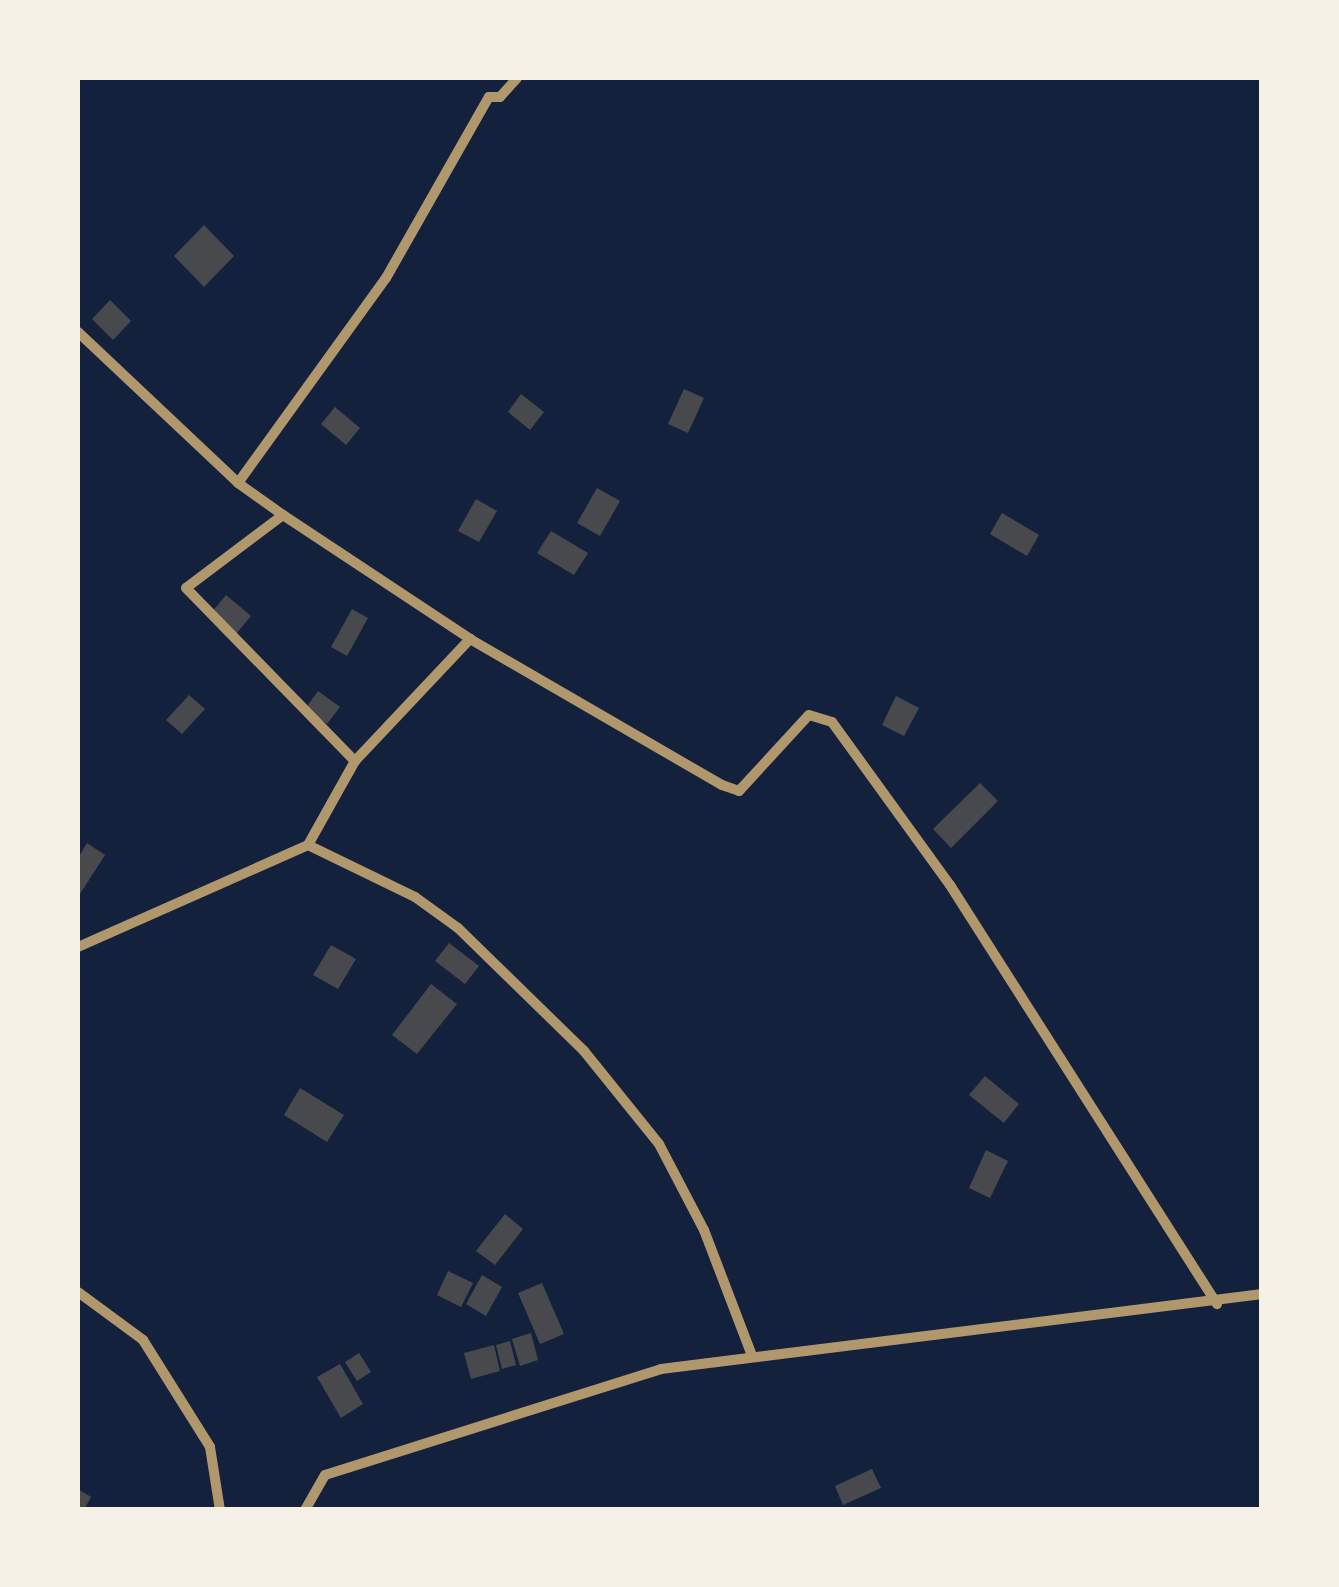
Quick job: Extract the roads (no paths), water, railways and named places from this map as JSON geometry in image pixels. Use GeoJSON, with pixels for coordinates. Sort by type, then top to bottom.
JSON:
{"type":"FeatureCollection","features":[{"type":"Feature","properties":{"kind":"street"},"geometry":{"type":"LineString","coordinates":[[238,483],[386,278],[488,96],[500,97],[516,78]]}},
{"type":"Feature","properties":{"kind":"street"},"geometry":{"type":"LineString","coordinates":[[78,332],[238,483],[283,515],[470,639],[739,791],[809,715],[832,722],[950,885],[1217,1304]]}},
{"type":"Feature","properties":{"kind":"street"},"geometry":{"type":"LineString","coordinates":[[283,515],[186,588],[355,761]]}},
{"type":"Feature","properties":{"kind":"street"},"geometry":{"type":"LineString","coordinates":[[78,948],[308,845],[355,761],[470,639]]}},
{"type":"Feature","properties":{"kind":"street"},"geometry":{"type":"LineString","coordinates":[[308,845],[414,897],[458,928],[584,1051],[659,1144],[704,1230],[751,1353]]}},
{"type":"Feature","properties":{"kind":"street"},"geometry":{"type":"LineString","coordinates":[[78,1292],[143,1340],[210,1447],[220,1510]]}},
{"type":"Feature","properties":{"kind":"street"},"geometry":{"type":"LineString","coordinates":[[306,1510],[325,1475],[661,1369],[751,1353],[1217,1304],[1262,1294]]}}]}
